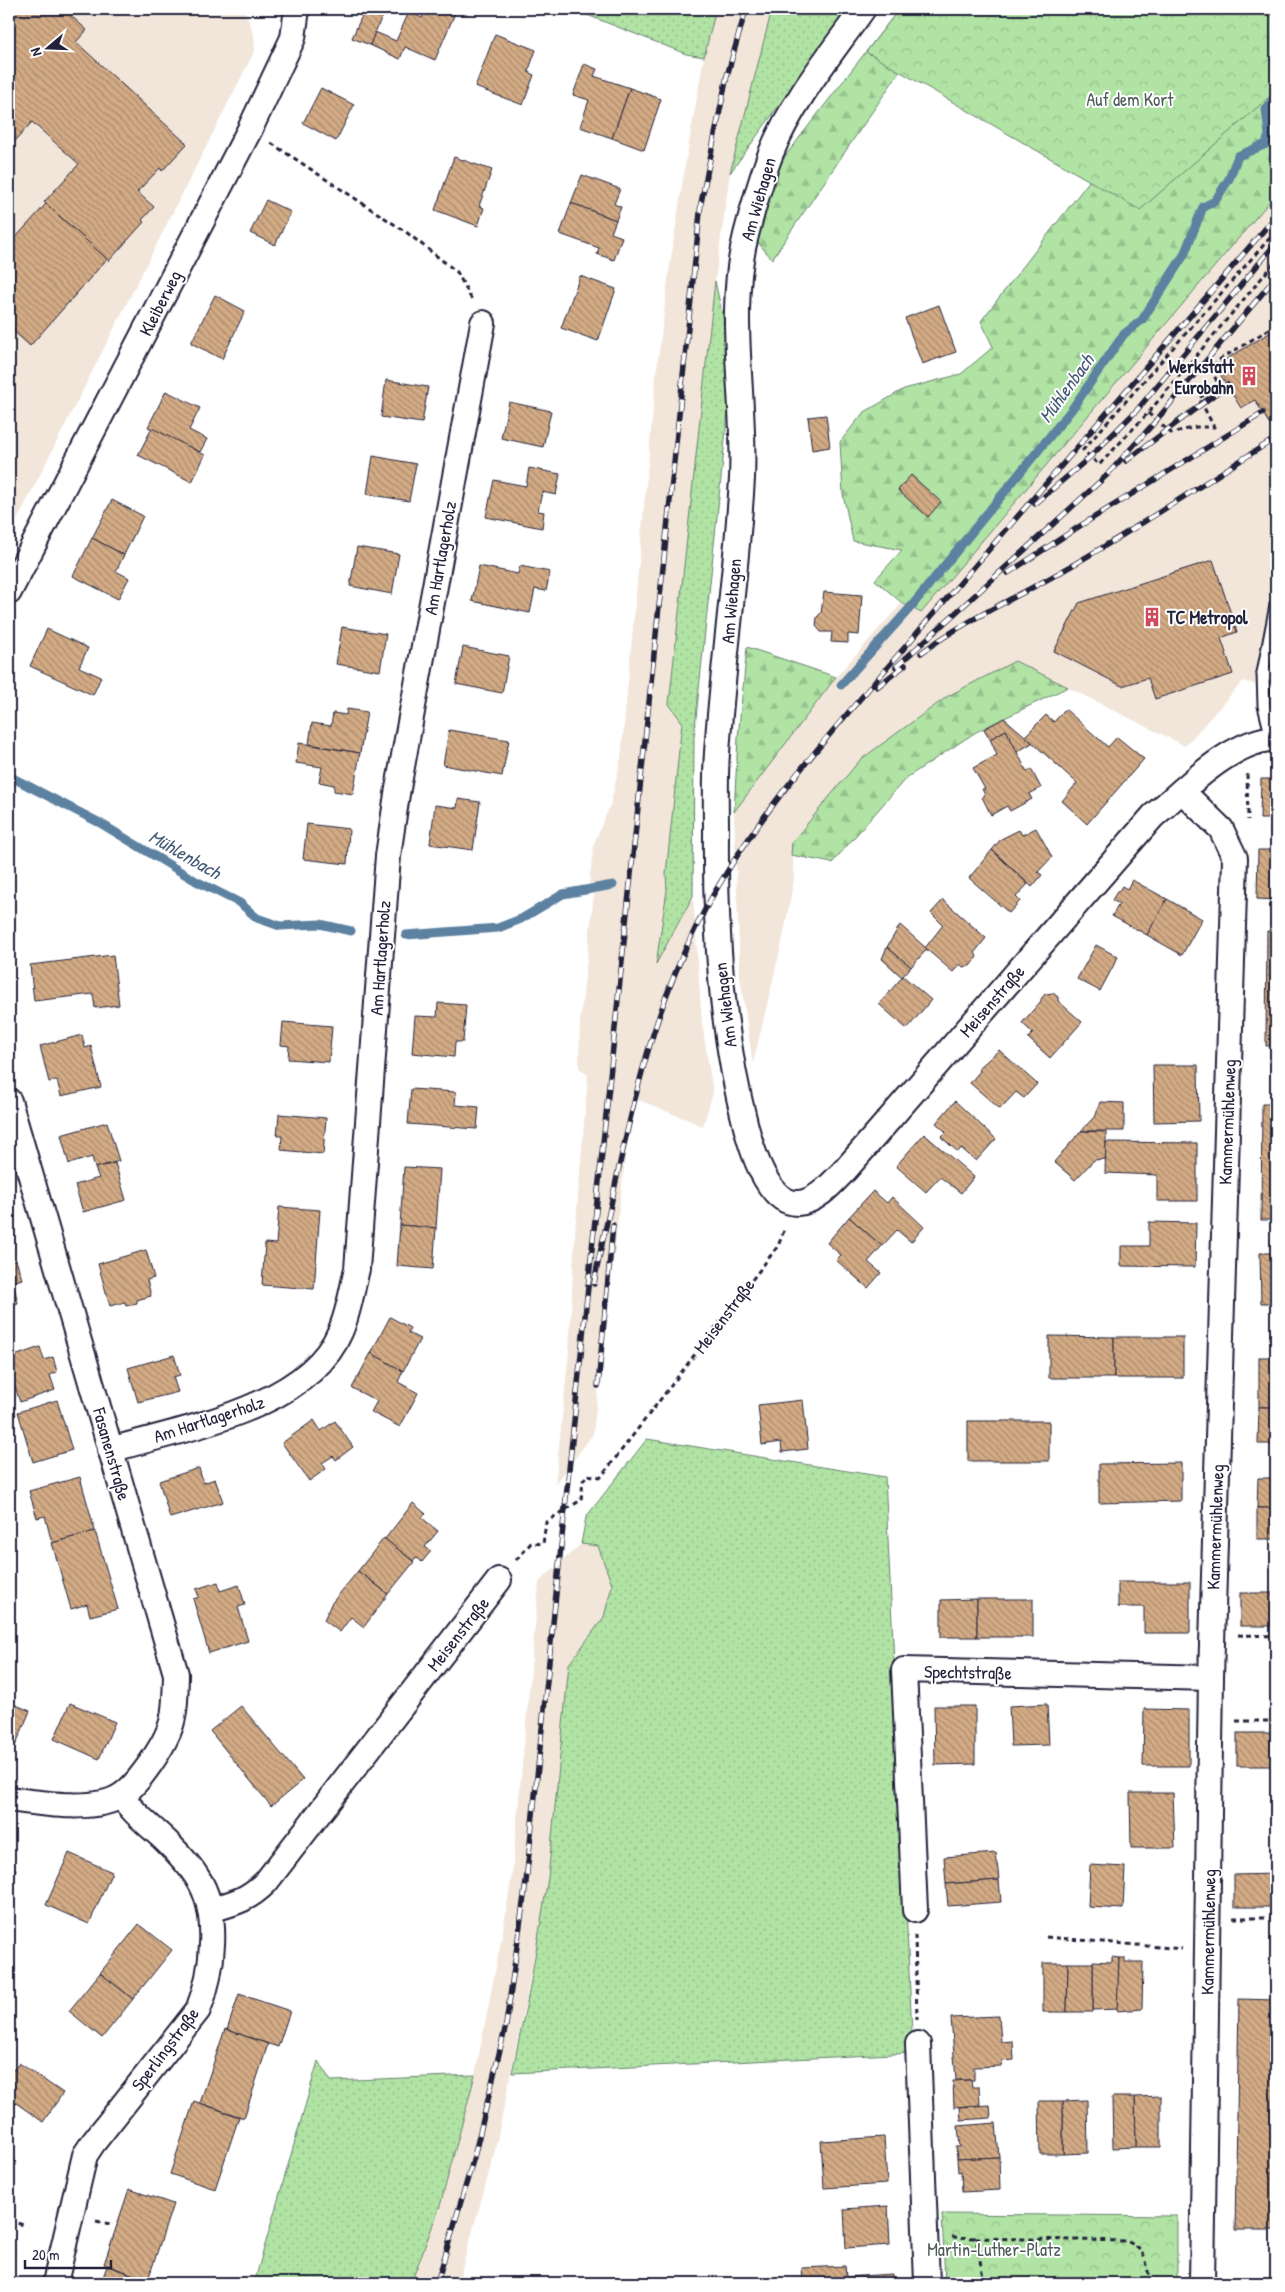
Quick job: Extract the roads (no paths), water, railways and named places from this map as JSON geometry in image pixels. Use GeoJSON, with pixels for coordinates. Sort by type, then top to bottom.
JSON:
{"type":"FeatureCollection","features":[{"type":"Feature","properties":{"kind":"street","name":"Kleiberweg"},"geometry":{"type":"LineString","coordinates":[[9,592],[250,129],[293,38],[298,9]]}},
{"type":"Feature","properties":{"kind":"street","name":"Am Wiehagen"},"geometry":{"type":"LineString","coordinates":[[795,1204],[778,1194],[768,1182],[751,1146],[728,1042],[718,948],[715,890],[716,756],[742,477],[742,392],[737,339],[738,289],[745,238],[772,152],[794,108],[863,9]]}},
{"type":"Feature","properties":{"kind":"street","name":"Am Hartlagerholz"},"geometry":{"type":"LineString","coordinates":[[110,1450],[232,1415],[267,1402],[298,1382],[321,1362],[340,1332],[357,1269],[388,856],[399,784],[483,323]]}},
{"type":"Feature","properties":{"kind":"street","name":"Meisenstraße"},"geometry":{"type":"LineString","coordinates":[[795,1204],[806,1201],[821,1192],[846,1169],[1153,816],[1211,766],[1247,746],[1274,738]]}},
{"type":"Feature","properties":{"kind":"street","name":"Kammermühlenweg"},"geometry":{"type":"LineString","coordinates":[[1182,791],[1221,829],[1235,858],[1210,1720],[1202,2283]]}},
{"type":"Feature","properties":{"kind":"street","name":"Fasanenstraße"},"geometry":{"type":"LineString","coordinates":[[9,1101],[17,1158],[110,1450],[176,1674],[175,1714],[166,1741],[144,1772],[122,1796]]}},
{"type":"Feature","properties":{"kind":"street","name":"Meisenstraße"},"geometry":{"type":"LineString","coordinates":[[210,1910],[240,1902],[266,1882],[500,1580]]}},
{"type":"Feature","properties":{"kind":"street","name":"Spechtstraße"},"geometry":{"type":"LineString","coordinates":[[915,1910],[904,1670],[1211,1678]]}},
{"type":"Feature","properties":{"kind":"street"},"geometry":{"type":"LineString","coordinates":[[9,1799],[50,1804],[88,1805],[122,1796]]}},
{"type":"Feature","properties":{"kind":"street","name":"Sperlingstraße"},"geometry":{"type":"LineString","coordinates":[[55,2283],[85,2155],[198,2010],[207,1988],[211,1959],[212,1934],[210,1910],[198,1878],[180,1855],[136,1814],[122,1796]]}},
{"type":"Feature","properties":{"kind":"street"},"geometry":{"type":"LineString","coordinates":[[918,2044],[927,2283]]}},
{"type":"Feature","properties":{"kind":"lane"},"geometry":{"type":"LineString","coordinates":[[1274,738],[1264,706],[1263,673],[1276,605]]}},
{"type":"Feature","properties":{"kind":"lane"},"geometry":{"type":"LineString","coordinates":[[1263,673],[1276,676]]}},
{"type":"Feature","properties":{"kind":"waterway","name":"Mühlenbach"},"geometry":{"type":"LineString","coordinates":[[841,685],[910,608],[1072,409],[1124,334],[1142,320],[1184,255],[1203,207],[1215,201],[1229,179],[1238,156],[1266,144],[1269,135],[1266,109],[1272,101],[1276,100]]}},
{"type":"Feature","properties":{"kind":"waterway","name":"Mühlenbach"},"geometry":{"type":"LineString","coordinates":[[9,776],[100,823],[196,881],[240,903],[257,918],[280,926],[320,924],[351,931]]}},
{"type":"Feature","properties":{"kind":"waterway","name":"Mühlenbach"},"geometry":{"type":"LineString","coordinates":[[406,935],[498,928],[521,919],[563,894],[613,885]]}},
{"type":"Feature","properties":{"kind":"railway"},"geometry":{"type":"LineString","coordinates":[[437,2283],[474,2157],[506,2025],[526,1882],[701,203],[727,76],[746,9]]}},
{"type":"Feature","properties":{"kind":"railway"},"geometry":{"type":"LineString","coordinates":[[594,1284],[646,1056],[669,989],[683,956],[698,923],[721,881],[747,841],[804,765],[1276,216]]}},
{"type":"Feature","properties":{"kind":"railway"},"geometry":{"type":"LineString","coordinates":[[1035,504],[1090,457],[1137,410],[1276,243]]}},
{"type":"Feature","properties":{"kind":"railway"},"geometry":{"type":"LineString","coordinates":[[896,667],[1106,476],[1154,423],[1276,277]]}},
{"type":"Feature","properties":{"kind":"railway"},"geometry":{"type":"LineString","coordinates":[[1126,461],[1227,385]]}},
{"type":"Feature","properties":{"kind":"railway"},"geometry":{"type":"LineString","coordinates":[[1008,573],[1080,526],[1263,413]]}},
{"type":"Feature","properties":{"kind":"railway"},"geometry":{"type":"LineString","coordinates":[[921,653],[971,620],[1114,541],[1276,438]]}},
{"type":"Feature","properties":{"kind":"railway"},"geometry":{"type":"LineString","coordinates":[[877,687],[905,665]]}},
{"type":"Feature","properties":{"kind":"railway"},"geometry":{"type":"LineString","coordinates":[[598,1386],[613,1225]]}},
{"type":"Feature","properties":{"kind":"place","name":"Werkstatt Eurobahn"},"geometry":{"type":"Point","coordinates":[1249,376]}},
{"type":"Feature","properties":{"kind":"place","name":"TC Metropol"},"geometry":{"type":"Point","coordinates":[1152,617]}},
{"type":"Feature","properties":{"kind":"park label","name":"Auf dem Kort"},"geometry":{"type":"Point","coordinates":[1130,99]}},
{"type":"Feature","properties":{"kind":"park label","name":"Martin-Luther-Platz"},"geometry":{"type":"Point","coordinates":[994,2249]}}]}
